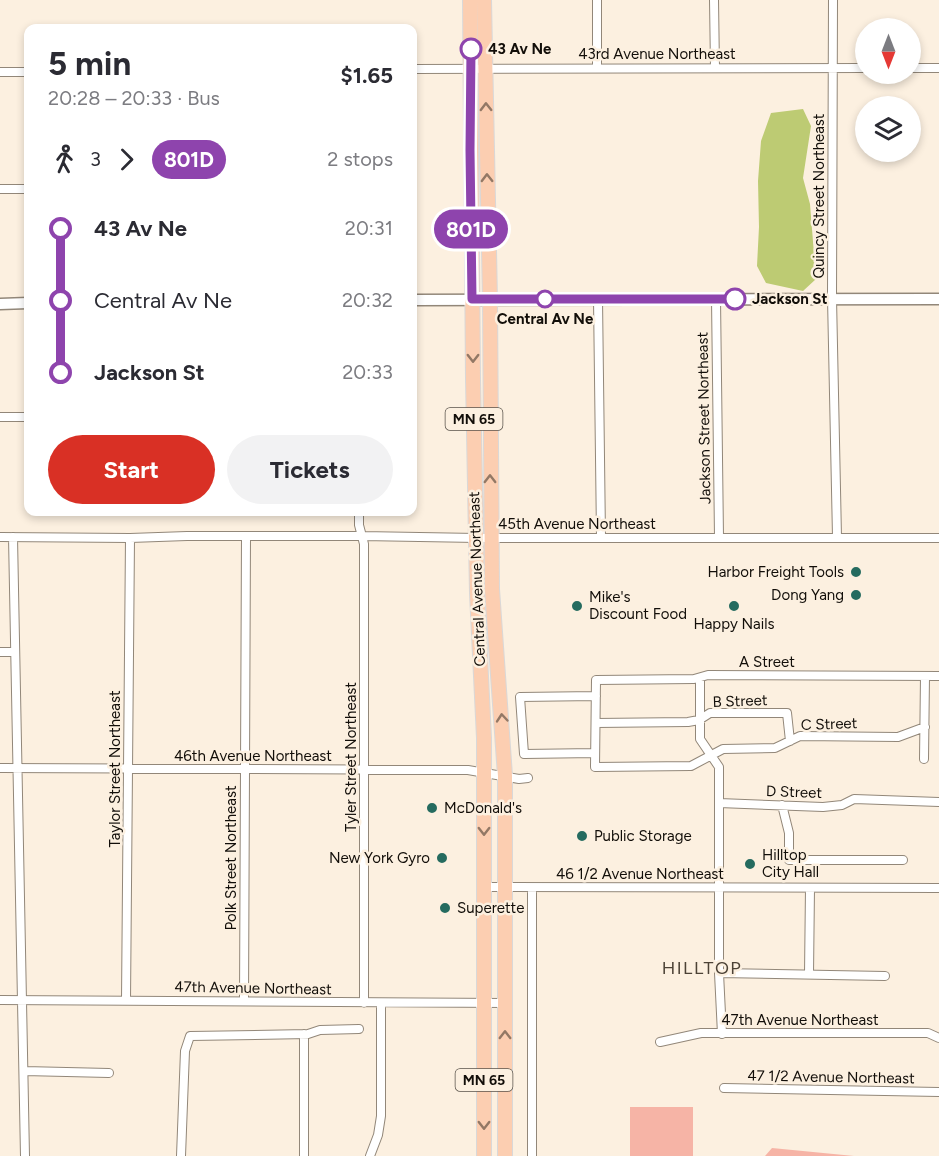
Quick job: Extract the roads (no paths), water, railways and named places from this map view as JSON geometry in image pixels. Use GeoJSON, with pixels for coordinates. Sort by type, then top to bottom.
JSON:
{"type":"FeatureCollection","features":[{"type":"Feature","properties":{"kind":"main road","name":"Central Avenue Northeast"},"geometry":{"type":"LineString","coordinates":[[470,0],[478,68],[490,300],[484,538],[484,1156]]}},
{"type":"Feature","properties":{"kind":"main road","name":"Central Avenue Northeast"},"geometry":{"type":"LineString","coordinates":[[484,0],[470,150],[472,299],[484,538],[492,589],[505,776],[505,1156]]}},
{"type":"Feature","properties":{"kind":"street"},"geometry":{"type":"LineString","coordinates":[[597,0],[597,68]]}},
{"type":"Feature","properties":{"kind":"street"},"geometry":{"type":"LineString","coordinates":[[714,0],[715,68]]}},
{"type":"Feature","properties":{"kind":"street","name":"Quincy Street Northeast"},"geometry":{"type":"LineString","coordinates":[[833,0],[832,298],[837,537]]}},
{"type":"Feature","properties":{"kind":"street","name":"43rd Avenue Northeast"},"geometry":{"type":"LineString","coordinates":[[417,69],[855,68]]}},
{"type":"Feature","properties":{"kind":"street"},"geometry":{"type":"LineString","coordinates":[[921,68],[939,68]]}},
{"type":"Feature","properties":{"kind":"street"},"geometry":{"type":"LineString","coordinates":[[0,72],[24,72]]}},
{"type":"Feature","properties":{"kind":"street"},"geometry":{"type":"LineString","coordinates":[[0,189],[24,189]]}},
{"type":"Feature","properties":{"kind":"street"},"geometry":{"type":"LineString","coordinates":[[598,299],[601,537]]}},
{"type":"Feature","properties":{"kind":"street","name":"Jackson Street Northeast"},"geometry":{"type":"LineString","coordinates":[[716,299],[719,537]]}},
{"type":"Feature","properties":{"kind":"street"},"geometry":{"type":"LineString","coordinates":[[417,300],[939,299]]}},
{"type":"Feature","properties":{"kind":"street"},"geometry":{"type":"LineString","coordinates":[[0,304],[24,303]]}},
{"type":"Feature","properties":{"kind":"street"},"geometry":{"type":"LineString","coordinates":[[0,417],[24,417]]}},
{"type":"Feature","properties":{"kind":"street","name":"Tyler Street Northeast"},"geometry":{"type":"LineString","coordinates":[[360,516],[364,544],[364,1003]]}},
{"type":"Feature","properties":{"kind":"street","name":"Polk Street Northeast"},"geometry":{"type":"LineString","coordinates":[[244,1000],[246,536]]}},
{"type":"Feature","properties":{"kind":"street","name":"45th Avenue Northeast"},"geometry":{"type":"LineString","coordinates":[[0,537],[939,538]]}},
{"type":"Feature","properties":{"kind":"street"},"geometry":{"type":"LineString","coordinates":[[13,537],[20,1000],[25,1156]]}},
{"type":"Feature","properties":{"kind":"street","name":"Taylor Street Northeast"},"geometry":{"type":"LineString","coordinates":[[126,1000],[130,538]]}},
{"type":"Feature","properties":{"kind":"street"},"geometry":{"type":"LineString","coordinates":[[0,652],[14,652]]}},
{"type":"Feature","properties":{"kind":"street","name":"A Street"},"geometry":{"type":"LineString","coordinates":[[596,696],[596,680],[694,679],[708,675],[939,676]]}},
{"type":"Feature","properties":{"kind":"street"},"geometry":{"type":"LineString","coordinates":[[924,759],[925,676]]}},
{"type":"Feature","properties":{"kind":"street"},"geometry":{"type":"LineString","coordinates":[[700,678],[700,739],[719,767],[719,973],[722,1034]]}},
{"type":"Feature","properties":{"kind":"street"},"geometry":{"type":"LineString","coordinates":[[596,696],[595,753],[524,754],[520,697],[596,696]]}},
{"type":"Feature","properties":{"kind":"street","name":"B Street"},"geometry":{"type":"LineString","coordinates":[[596,723],[688,722],[699,720],[710,713],[787,713],[790,741]]}},
{"type":"Feature","properties":{"kind":"street","name":"C Street"},"geometry":{"type":"LineString","coordinates":[[595,753],[595,767],[692,766],[723,749],[775,748],[800,736],[898,737],[925,727]]}},
{"type":"Feature","properties":{"kind":"street","name":"46th Avenue Northeast"},"geometry":{"type":"LineString","coordinates":[[0,768],[468,770],[528,778]]}},
{"type":"Feature","properties":{"kind":"street","name":"D Street"},"geometry":{"type":"LineString","coordinates":[[719,803],[823,807],[842,805],[854,799],[939,802]]}},
{"type":"Feature","properties":{"kind":"street"},"geometry":{"type":"LineString","coordinates":[[782,805],[789,833],[789,860],[903,860]]}},
{"type":"Feature","properties":{"kind":"street","name":"46 1/2 Avenue Northeast"},"geometry":{"type":"LineString","coordinates":[[484,887],[939,888]]}},
{"type":"Feature","properties":{"kind":"street"},"geometry":{"type":"LineString","coordinates":[[532,888],[532,1156]]}},
{"type":"Feature","properties":{"kind":"street"},"geometry":{"type":"LineString","coordinates":[[809,974],[810,888]]}},
{"type":"Feature","properties":{"kind":"street"},"geometry":{"type":"LineString","coordinates":[[719,973],[885,976]]}},
{"type":"Feature","properties":{"kind":"street","name":"47th Avenue Northeast"},"geometry":{"type":"LineString","coordinates":[[0,1000],[505,1003]]}},
{"type":"Feature","properties":{"kind":"street"},"geometry":{"type":"LineString","coordinates":[[370,1156],[378,1135],[381,1116],[381,1004]]}},
{"type":"Feature","properties":{"kind":"street"},"geometry":{"type":"LineString","coordinates":[[181,1156],[185,1051],[190,1036],[304,1034],[320,1030],[359,1029]]}},
{"type":"Feature","properties":{"kind":"street"},"geometry":{"type":"LineString","coordinates":[[304,1034],[304,1156]]}},
{"type":"Feature","properties":{"kind":"street","name":"47th Avenue Northeast"},"geometry":{"type":"LineString","coordinates":[[660,1042],[701,1034],[928,1034],[939,1038]]}},
{"type":"Feature","properties":{"kind":"street"},"geometry":{"type":"LineString","coordinates":[[24,1071],[109,1072]]}},
{"type":"Feature","properties":{"kind":"street","name":"47 1/2 Avenue Northeast"},"geometry":{"type":"LineString","coordinates":[[724,1088],[939,1092]]}},
{"type":"Feature","properties":{"kind":"place","name":"43 Av Ne"},"geometry":{"type":"Point","coordinates":[471,49]}},
{"type":"Feature","properties":{"kind":"place","name":"Central Av Ne"},"geometry":{"type":"Point","coordinates":[545,299]}},
{"type":"Feature","properties":{"kind":"place","name":"Jackson St"},"geometry":{"type":"Point","coordinates":[735,299]}},
{"type":"Feature","properties":{"kind":"place","name":"Harbor Freight Tools"},"geometry":{"type":"Point","coordinates":[856,572]}},
{"type":"Feature","properties":{"kind":"place","name":"Dong Yang"},"geometry":{"type":"Point","coordinates":[856,595]}},
{"type":"Feature","properties":{"kind":"place","name":"Mike's Discount Food"},"geometry":{"type":"Point","coordinates":[577,606]}},
{"type":"Feature","properties":{"kind":"place","name":"Happy Nails"},"geometry":{"type":"Point","coordinates":[734,606]}},
{"type":"Feature","properties":{"kind":"place","name":"McDonald's"},"geometry":{"type":"Point","coordinates":[432,808]}},
{"type":"Feature","properties":{"kind":"place","name":"Public Storage"},"geometry":{"type":"Point","coordinates":[582,836]}},
{"type":"Feature","properties":{"kind":"place","name":"New York Gyro"},"geometry":{"type":"Point","coordinates":[442,858]}},
{"type":"Feature","properties":{"kind":"place","name":"Hilltop City Hall"},"geometry":{"type":"Point","coordinates":[750,864]}},
{"type":"Feature","properties":{"kind":"place","name":"Superette"},"geometry":{"type":"Point","coordinates":[445,908]}},
{"type":"Feature","properties":{"kind":"district","name":"HILLTOP"},"geometry":{"type":"Point","coordinates":[702,968]}}]}
